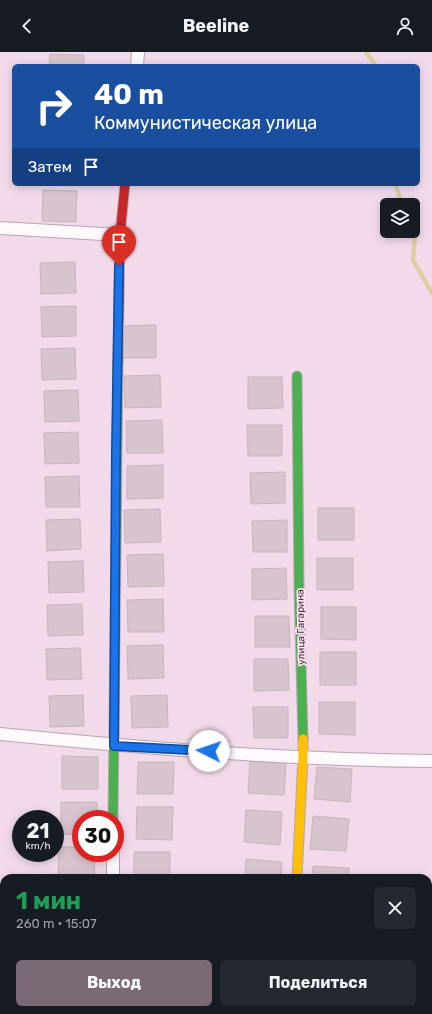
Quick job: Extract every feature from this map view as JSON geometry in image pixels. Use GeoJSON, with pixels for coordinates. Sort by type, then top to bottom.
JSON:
{"type":"FeatureCollection","features":[{"type":"Feature","properties":{"kind":"street"},"geometry":{"type":"LineString","coordinates":[[136,64],[138,52]]}},
{"type":"Feature","properties":{"kind":"street"},"geometry":{"type":"LineString","coordinates":[[113,810],[116,452],[120,235],[125,186]]}},
{"type":"Feature","properties":{"kind":"street"},"geometry":{"type":"LineString","coordinates":[[0,228],[120,235]]}},
{"type":"Feature","properties":{"kind":"street","name":"улица Гагарина"},"geometry":{"type":"LineString","coordinates":[[297,376],[299,588],[303,757],[297,874]]}},
{"type":"Feature","properties":{"kind":"street"},"geometry":{"type":"LineString","coordinates":[[0,734],[114,746],[303,757],[432,761]]}},
{"type":"Feature","properties":{"kind":"street"},"geometry":{"type":"LineString","coordinates":[[113,862],[113,874]]}},
{"type":"Feature","properties":{"kind":"building"},"geometry":{"type":"Polygon","coordinates":[[[50,54],[84,55],[84,64],[49,64],[50,54]]]}},
{"type":"Feature","properties":{"kind":"building"},"geometry":{"type":"Polygon","coordinates":[[[43,190],[77,191],[76,222],[42,221],[43,190]]]}},
{"type":"Feature","properties":{"kind":"building"},"geometry":{"type":"Polygon","coordinates":[[[75,262],[76,293],[41,294],[40,263],[75,262]]]}},
{"type":"Feature","properties":{"kind":"building"},"geometry":{"type":"Polygon","coordinates":[[[76,306],[76,336],[42,337],[41,307],[76,306]]]}},
{"type":"Feature","properties":{"kind":"building"},"geometry":{"type":"Polygon","coordinates":[[[156,325],[156,358],[120,358],[120,326],[156,325]]]}},
{"type":"Feature","properties":{"kind":"building"},"geometry":{"type":"Polygon","coordinates":[[[75,348],[76,379],[42,380],[41,349],[75,348]]]}},
{"type":"Feature","properties":{"kind":"building"},"geometry":{"type":"Polygon","coordinates":[[[160,375],[161,407],[125,408],[124,376],[160,375]]]}},
{"type":"Feature","properties":{"kind":"building"},"geometry":{"type":"Polygon","coordinates":[[[248,377],[282,377],[283,408],[248,409],[248,377]]]}},
{"type":"Feature","properties":{"kind":"building"},"geometry":{"type":"Polygon","coordinates":[[[78,390],[79,421],[45,422],[44,391],[78,390]]]}},
{"type":"Feature","properties":{"kind":"building"},"geometry":{"type":"Polygon","coordinates":[[[162,420],[163,453],[127,453],[126,421],[162,420]]]}},
{"type":"Feature","properties":{"kind":"building"},"geometry":{"type":"Polygon","coordinates":[[[247,425],[282,425],[282,456],[248,456],[247,425]]]}},
{"type":"Feature","properties":{"kind":"building"},"geometry":{"type":"Polygon","coordinates":[[[78,432],[79,463],[45,464],[44,433],[78,432]]]}},
{"type":"Feature","properties":{"kind":"building"},"geometry":{"type":"Polygon","coordinates":[[[163,465],[163,498],[127,499],[127,466],[163,465]]]}},
{"type":"Feature","properties":{"kind":"building"},"geometry":{"type":"Polygon","coordinates":[[[285,472],[285,503],[251,504],[250,473],[285,472]]]}},
{"type":"Feature","properties":{"kind":"building"},"geometry":{"type":"Polygon","coordinates":[[[79,476],[80,507],[46,507],[45,477],[79,476]]]}},
{"type":"Feature","properties":{"kind":"building"},"geometry":{"type":"Polygon","coordinates":[[[318,508],[354,508],[354,540],[318,540],[318,508]]]}},
{"type":"Feature","properties":{"kind":"building"},"geometry":{"type":"Polygon","coordinates":[[[160,509],[161,542],[125,543],[124,510],[160,509]]]}},
{"type":"Feature","properties":{"kind":"building"},"geometry":{"type":"Polygon","coordinates":[[[80,519],[81,549],[47,551],[46,520],[80,519]]]}},
{"type":"Feature","properties":{"kind":"building"},"geometry":{"type":"Polygon","coordinates":[[[287,520],[287,552],[253,552],[252,521],[287,520]]]}},
{"type":"Feature","properties":{"kind":"building"},"geometry":{"type":"Polygon","coordinates":[[[163,554],[164,586],[128,587],[127,555],[163,554]]]}},
{"type":"Feature","properties":{"kind":"building"},"geometry":{"type":"Polygon","coordinates":[[[317,558],[353,558],[353,590],[317,590],[317,558]]]}},
{"type":"Feature","properties":{"kind":"building"},"geometry":{"type":"Polygon","coordinates":[[[83,561],[84,592],[49,593],[48,562],[83,561]]]}},
{"type":"Feature","properties":{"kind":"building"},"geometry":{"type":"Polygon","coordinates":[[[286,568],[287,599],[252,600],[252,569],[286,568]]]}},
{"type":"Feature","properties":{"kind":"building"},"geometry":{"type":"Polygon","coordinates":[[[163,599],[164,632],[128,632],[127,600],[163,599]]]}},
{"type":"Feature","properties":{"kind":"building"},"geometry":{"type":"Polygon","coordinates":[[[82,604],[83,635],[48,636],[47,605],[82,604]]]}},
{"type":"Feature","properties":{"kind":"building"},"geometry":{"type":"Polygon","coordinates":[[[321,607],[356,607],[356,640],[321,639],[321,607]]]}},
{"type":"Feature","properties":{"kind":"building"},"geometry":{"type":"Polygon","coordinates":[[[255,616],[289,616],[290,647],[255,647],[255,616]]]}},
{"type":"Feature","properties":{"kind":"building"},"geometry":{"type":"Polygon","coordinates":[[[163,645],[164,678],[128,679],[127,646],[163,645]]]}},
{"type":"Feature","properties":{"kind":"building"},"geometry":{"type":"Polygon","coordinates":[[[80,648],[82,679],[47,680],[46,649],[80,648]]]}},
{"type":"Feature","properties":{"kind":"building"},"geometry":{"type":"Polygon","coordinates":[[[320,652],[356,652],[356,685],[320,685],[320,652]]]}},
{"type":"Feature","properties":{"kind":"building"},"geometry":{"type":"Polygon","coordinates":[[[254,659],[288,659],[289,690],[254,691],[254,659]]]}},
{"type":"Feature","properties":{"kind":"building"},"geometry":{"type":"Polygon","coordinates":[[[83,695],[84,726],[50,727],[49,696],[83,695]]]}},
{"type":"Feature","properties":{"kind":"building"},"geometry":{"type":"Polygon","coordinates":[[[167,695],[168,727],[132,728],[131,696],[167,695]]]}},
{"type":"Feature","properties":{"kind":"building"},"geometry":{"type":"Polygon","coordinates":[[[319,702],[355,702],[355,735],[319,734],[319,702]]]}},
{"type":"Feature","properties":{"kind":"building"},"geometry":{"type":"Polygon","coordinates":[[[253,707],[288,707],[288,738],[254,738],[253,707]]]}},
{"type":"Feature","properties":{"kind":"building"},"geometry":{"type":"Polygon","coordinates":[[[62,756],[98,757],[98,789],[62,789],[62,756]]]}},
{"type":"Feature","properties":{"kind":"building"},"geometry":{"type":"Polygon","coordinates":[[[250,760],[286,763],[284,795],[248,793],[250,760]]]}},
{"type":"Feature","properties":{"kind":"building"},"geometry":{"type":"Polygon","coordinates":[[[138,762],[174,762],[173,794],[137,794],[138,762]]]}},
{"type":"Feature","properties":{"kind":"building"},"geometry":{"type":"Polygon","coordinates":[[[317,767],[352,769],[350,802],[314,799],[317,767]]]}},
{"type":"Feature","properties":{"kind":"building"},"geometry":{"type":"Polygon","coordinates":[[[61,802],[97,802],[97,810],[72,810],[72,835],[64,834],[64,810],[61,810],[61,802]]]}},
{"type":"Feature","properties":{"kind":"building"},"geometry":{"type":"Polygon","coordinates":[[[137,807],[173,807],[172,840],[136,839],[137,807]]]}},
{"type":"Feature","properties":{"kind":"building"},"geometry":{"type":"Polygon","coordinates":[[[246,810],[282,812],[280,845],[244,842],[246,810]]]}},
{"type":"Feature","properties":{"kind":"building"},"geometry":{"type":"Polygon","coordinates":[[[313,816],[349,819],[346,851],[310,849],[313,816]]]}},
{"type":"Feature","properties":{"kind":"building"},"geometry":{"type":"Polygon","coordinates":[[[64,847],[72,847],[72,862],[95,862],[94,874],[58,874],[59,862],[64,862],[64,847]]]}},
{"type":"Feature","properties":{"kind":"building"},"geometry":{"type":"Polygon","coordinates":[[[134,852],[170,852],[170,874],[134,874],[134,852]]]}},
{"type":"Feature","properties":{"kind":"building"},"geometry":{"type":"Polygon","coordinates":[[[246,859],[282,862],[281,874],[245,874],[246,859]]]}},
{"type":"Feature","properties":{"kind":"building"},"geometry":{"type":"Polygon","coordinates":[[[313,866],[349,868],[348,874],[312,874],[313,866]]]}},
{"type":"Feature","properties":{"kind":"waterway"},"geometry":{"type":"LineString","coordinates":[[366,52],[375,64]]}},
{"type":"Feature","properties":{"kind":"waterway"},"geometry":{"type":"LineString","coordinates":[[396,186],[400,198]]}},
{"type":"Feature","properties":{"kind":"waterway"},"geometry":{"type":"LineString","coordinates":[[415,238],[413,260],[432,293]]}},
{"type":"Feature","properties":{"kind":"traffic: fast"},"geometry":{"type":"LineString","coordinates":[[113,810],[118,361]]}},
{"type":"Feature","properties":{"kind":"traffic: fast"},"geometry":{"type":"LineString","coordinates":[[297,376],[299,587],[303,739]]}},
{"type":"Feature","properties":{"kind":"traffic: slow"},"geometry":{"type":"LineString","coordinates":[[297,874],[303,739]]}},
{"type":"Feature","properties":{"kind":"traffic: jam"},"geometry":{"type":"LineString","coordinates":[[118,361],[120,235],[125,186]]}},
{"type":"Feature","properties":{"kind":"route"},"geometry":{"type":"LineString","coordinates":[[119,266],[114,746],[209,751]]}}]}
